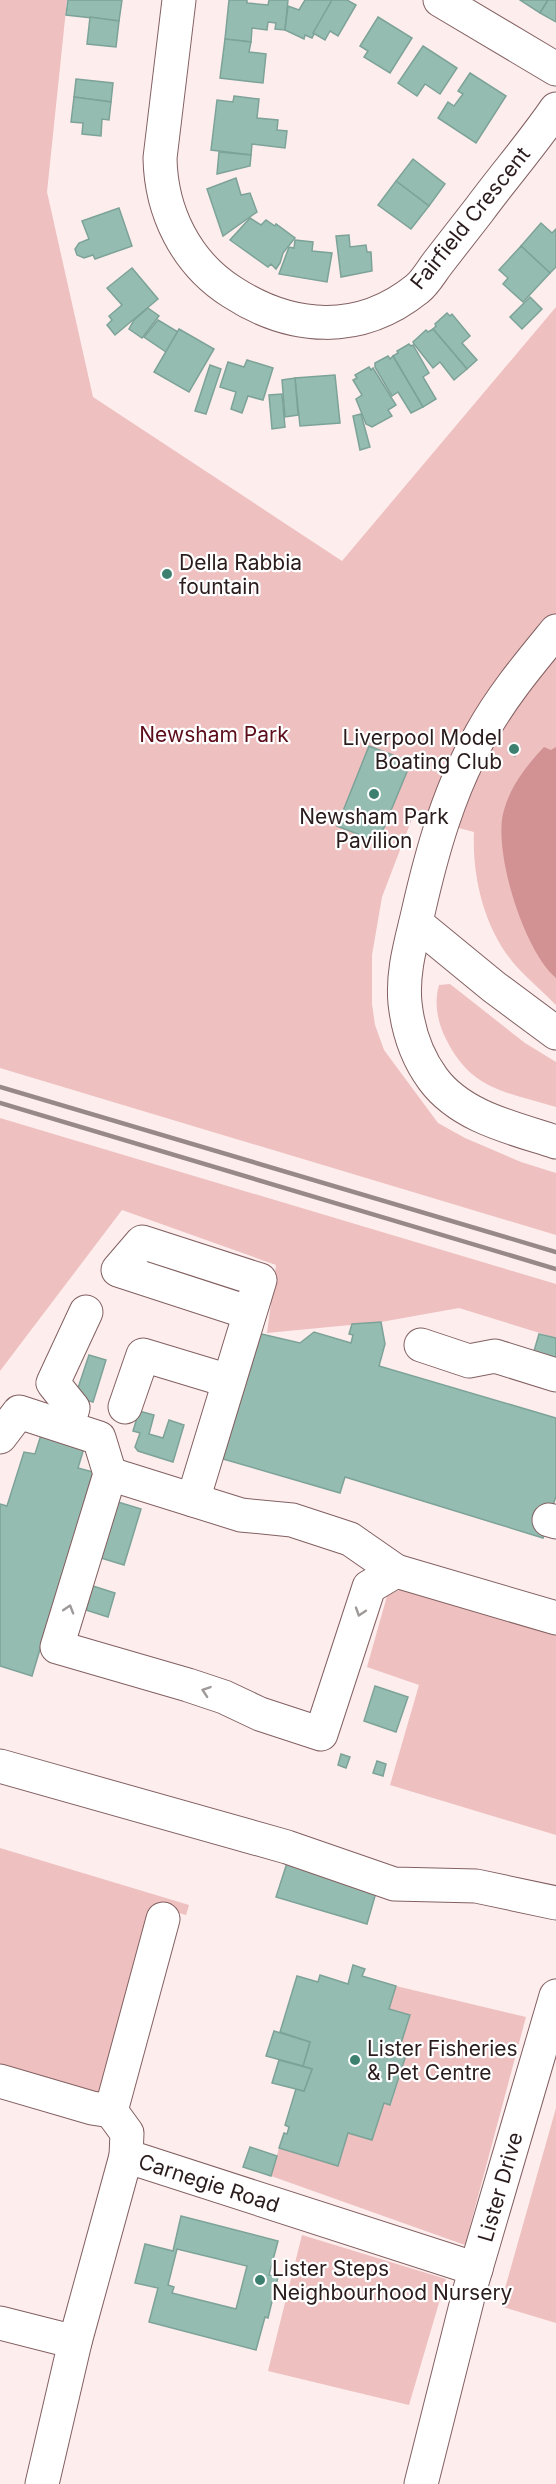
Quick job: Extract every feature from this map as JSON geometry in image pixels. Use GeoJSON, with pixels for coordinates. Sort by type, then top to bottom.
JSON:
{"type":"FeatureCollection","features":[{"type":"Feature","properties":{"kind":"street","name":"Fairfield Crescent"},"geometry":{"type":"LineString","coordinates":[[179,0],[160,158],[160,175],[168,210],[183,243],[211,276],[246,302],[289,318],[311,322],[357,321],[387,309],[419,288],[556,109]]}},
{"type":"Feature","properties":{"kind":"street"},"geometry":{"type":"LineString","coordinates":[[440,0],[556,69]]}},
{"type":"Feature","properties":{"kind":"street"},"geometry":{"type":"LineString","coordinates":[[556,631],[515,680],[482,732],[466,763],[436,837],[407,955],[405,1002],[412,1045],[433,1079],[454,1101],[484,1118],[556,1142]]}},
{"type":"Feature","properties":{"kind":"street"},"geometry":{"type":"LineString","coordinates":[[416,923],[494,987],[556,1033]]}},
{"type":"Feature","properties":{"kind":"street"},"geometry":{"type":"LineString","coordinates":[[67,1427],[73,1408],[53,1383],[86,1312]]}},
{"type":"Feature","properties":{"kind":"street"},"geometry":{"type":"LineString","coordinates":[[193,1500],[250,1313]]}},
{"type":"Feature","properties":{"kind":"street"},"geometry":{"type":"LineString","coordinates":[[421,1345],[470,1361],[495,1356],[556,1375]]}},
{"type":"Feature","properties":{"kind":"street"},"geometry":{"type":"LineString","coordinates":[[125,1407],[142,1355],[229,1381]]}},
{"type":"Feature","properties":{"kind":"street"},"geometry":{"type":"LineString","coordinates":[[0,1437],[19,1412],[67,1427],[99,1438],[110,1474],[57,1647],[188,1685],[224,1697],[260,1714],[321,1734],[369,1587],[396,1571]]}},
{"type":"Feature","properties":{"kind":"street"},"geometry":{"type":"LineString","coordinates":[[110,1474],[241,1515],[292,1520],[350,1539],[396,1571],[555,1612]]}},
{"type":"Feature","properties":{"kind":"street"},"geometry":{"type":"LineString","coordinates":[[0,1766],[287,1847],[394,1884],[476,1886],[556,1904]]}},
{"type":"Feature","properties":{"kind":"street"},"geometry":{"type":"LineString","coordinates":[[111,2111],[163,1919]]}},
{"type":"Feature","properties":{"kind":"street","name":"Lister Drive"},"geometry":{"type":"LineString","coordinates":[[422,2484],[476,2269],[556,1996]]}},
{"type":"Feature","properties":{"kind":"street"},"geometry":{"type":"LineString","coordinates":[[0,2081],[92,2108],[111,2111],[127,2133],[126,2156]]}},
{"type":"Feature","properties":{"kind":"street","name":"Carnegie Road"},"geometry":{"type":"LineString","coordinates":[[42,2484],[75,2342],[126,2156],[476,2269]]}},
{"type":"Feature","properties":{"kind":"street"},"geometry":{"type":"LineString","coordinates":[[0,2323],[75,2342]]}},
{"type":"Feature","properties":{"kind":"green space","name":"Newsham Park"},"geometry":{"type":"Polygon","coordinates":[[[0,0],[67,0],[47,192],[93,397],[342,561],[556,307],[556,1005],[516,966],[496,936],[478,886],[474,832],[413,816],[382,897],[372,955],[372,1004],[375,1025],[384,1050],[438,1123],[465,1138],[521,1162],[556,1173],[556,1235],[0,1068],[0,0]]]}},
{"type":"Feature","properties":{"kind":"green space"},"geometry":{"type":"Polygon","coordinates":[[[450,984],[525,1043],[556,1062],[556,1107],[506,1092],[479,1079],[467,1069],[456,1056],[440,1026],[437,1005],[439,985],[450,984]]]}},
{"type":"Feature","properties":{"kind":"green space"},"geometry":{"type":"Polygon","coordinates":[[[0,1118],[556,1284],[556,1338],[459,1308],[381,1322],[267,1333],[276,1265],[122,1210],[0,1371],[0,1118]]]}},
{"type":"Feature","properties":{"kind":"green space"},"geometry":{"type":"Polygon","coordinates":[[[405,1587],[556,1635],[556,1835],[390,1785],[419,1685],[367,1667],[387,1596],[405,1587]]]}},
{"type":"Feature","properties":{"kind":"green space"},"geometry":{"type":"Polygon","coordinates":[[[0,1848],[189,1905],[186,1915],[154,1906],[97,2099],[0,2071],[0,1848]]]}},
{"type":"Feature","properties":{"kind":"green space"},"geometry":{"type":"Polygon","coordinates":[[[396,1986],[526,2017],[465,2245],[271,2176],[279,2148],[338,2165],[348,2133],[372,2140],[384,2103],[391,2105],[406,2055],[398,2053],[410,2015],[389,2009],[396,1986]]]}},
{"type":"Feature","properties":{"kind":"green space"},"geometry":{"type":"Polygon","coordinates":[[[556,2108],[556,2323],[500,2306],[556,2108]]]}},
{"type":"Feature","properties":{"kind":"green space"},"geometry":{"type":"Polygon","coordinates":[[[302,2235],[446,2279],[409,2405],[268,2371],[302,2235]]]}},
{"type":"Feature","properties":{"kind":"shaded area"},"geometry":{"type":"Polygon","coordinates":[[[544,747],[551,750],[556,747],[556,978],[544,965],[533,947],[514,901],[507,876],[501,831],[503,814],[514,786],[544,747]]]}},
{"type":"Feature","properties":{"kind":"building"},"geometry":{"type":"Polygon","coordinates":[[[68,0],[122,0],[119,21],[66,15],[68,0]]]}},
{"type":"Feature","properties":{"kind":"building"},"geometry":{"type":"Polygon","coordinates":[[[229,0],[247,0],[247,3],[268,5],[269,0],[288,0],[285,30],[275,29],[276,23],[268,22],[267,30],[252,28],[251,42],[225,39],[229,0]]]}},
{"type":"Feature","properties":{"kind":"building"},"geometry":{"type":"Polygon","coordinates":[[[305,0],[332,0],[312,38],[305,35],[304,39],[285,30],[288,6],[299,10],[305,0]]]}},
{"type":"Feature","properties":{"kind":"building"},"geometry":{"type":"Polygon","coordinates":[[[332,0],[347,0],[356,5],[338,36],[330,31],[325,40],[313,33],[332,0]]]}},
{"type":"Feature","properties":{"kind":"building"},"geometry":{"type":"Polygon","coordinates":[[[520,0],[548,0],[540,13],[520,0]]]}},
{"type":"Feature","properties":{"kind":"building"},"geometry":{"type":"Polygon","coordinates":[[[548,0],[556,0],[556,22],[540,13],[548,0]]]}},
{"type":"Feature","properties":{"kind":"building"},"geometry":{"type":"Polygon","coordinates":[[[90,17],[119,21],[116,47],[87,44],[90,17]]]}},
{"type":"Feature","properties":{"kind":"building"},"geometry":{"type":"Polygon","coordinates":[[[378,17],[412,38],[390,73],[364,57],[368,51],[360,46],[378,17]]]}},
{"type":"Feature","properties":{"kind":"building"},"geometry":{"type":"Polygon","coordinates":[[[225,39],[251,42],[249,52],[266,54],[263,83],[220,78],[225,39]]]}},
{"type":"Feature","properties":{"kind":"building"},"geometry":{"type":"Polygon","coordinates":[[[423,46],[457,68],[440,94],[425,84],[417,96],[398,83],[423,46]]]}},
{"type":"Feature","properties":{"kind":"building"},"geometry":{"type":"Polygon","coordinates":[[[470,73],[506,96],[476,143],[438,118],[448,102],[454,106],[463,94],[458,91],[470,73]]]}},
{"type":"Feature","properties":{"kind":"building"},"geometry":{"type":"Polygon","coordinates":[[[76,79],[113,83],[111,102],[74,97],[76,79]]]}},
{"type":"Feature","properties":{"kind":"building"},"geometry":{"type":"Polygon","coordinates":[[[234,96],[259,99],[257,118],[278,120],[277,130],[287,131],[285,148],[252,144],[251,155],[211,150],[217,100],[233,102],[234,96]]]}},
{"type":"Feature","properties":{"kind":"building"},"geometry":{"type":"Polygon","coordinates":[[[74,97],[111,102],[109,120],[102,119],[101,136],[82,134],[83,123],[71,122],[74,97]]]}},
{"type":"Feature","properties":{"kind":"building"},"geometry":{"type":"Polygon","coordinates":[[[219,152],[251,155],[250,166],[217,174],[219,152]]]}},
{"type":"Feature","properties":{"kind":"building"},"geometry":{"type":"Polygon","coordinates":[[[413,159],[445,184],[429,206],[396,181],[413,159]]]}},
{"type":"Feature","properties":{"kind":"building"},"geometry":{"type":"Polygon","coordinates":[[[236,178],[241,195],[250,193],[257,212],[223,236],[207,189],[236,178]]]}},
{"type":"Feature","properties":{"kind":"building"},"geometry":{"type":"Polygon","coordinates":[[[396,181],[429,206],[411,229],[378,205],[396,181]]]}},
{"type":"Feature","properties":{"kind":"building"},"geometry":{"type":"Polygon","coordinates":[[[119,208],[132,246],[95,259],[93,255],[84,258],[77,255],[75,249],[79,243],[89,239],[82,221],[119,208]]]}},
{"type":"Feature","properties":{"kind":"building"},"geometry":{"type":"Polygon","coordinates":[[[250,218],[261,225],[266,220],[275,226],[276,224],[295,238],[283,253],[276,269],[271,264],[268,267],[230,240],[250,218]]]}},
{"type":"Feature","properties":{"kind":"building"},"geometry":{"type":"Polygon","coordinates":[[[541,223],[552,233],[556,229],[556,267],[550,273],[521,246],[541,223]]]}},
{"type":"Feature","properties":{"kind":"building"},"geometry":{"type":"Polygon","coordinates":[[[349,235],[350,247],[366,245],[367,252],[371,252],[372,271],[341,277],[336,236],[349,235]]]}},
{"type":"Feature","properties":{"kind":"building"},"geometry":{"type":"Polygon","coordinates":[[[295,240],[313,242],[312,251],[332,253],[327,282],[279,274],[289,247],[294,248],[295,240]]]}},
{"type":"Feature","properties":{"kind":"building"},"geometry":{"type":"Polygon","coordinates":[[[521,246],[550,273],[523,302],[503,284],[508,278],[499,270],[521,246]]]}},
{"type":"Feature","properties":{"kind":"building"},"geometry":{"type":"Polygon","coordinates":[[[132,268],[158,299],[115,335],[107,325],[112,320],[109,316],[122,305],[107,288],[132,268]]]}},
{"type":"Feature","properties":{"kind":"building"},"geometry":{"type":"Polygon","coordinates":[[[530,297],[542,309],[522,329],[510,317],[530,297]]]}},
{"type":"Feature","properties":{"kind":"building"},"geometry":{"type":"Polygon","coordinates":[[[148,308],[159,316],[142,338],[129,329],[134,320],[148,308]]]}},
{"type":"Feature","properties":{"kind":"building"},"geometry":{"type":"Polygon","coordinates":[[[447,313],[450,316],[452,314],[470,336],[462,343],[477,360],[467,369],[433,329],[447,313]]]}},
{"type":"Feature","properties":{"kind":"building"},"geometry":{"type":"Polygon","coordinates":[[[158,320],[178,332],[166,352],[144,337],[158,320]]]}},
{"type":"Feature","properties":{"kind":"building"},"geometry":{"type":"Polygon","coordinates":[[[179,329],[214,349],[189,392],[154,372],[179,329]]]}},
{"type":"Feature","properties":{"kind":"building"},"geometry":{"type":"Polygon","coordinates":[[[433,329],[467,369],[454,380],[440,362],[433,368],[413,342],[426,330],[428,332],[433,329]]]}},
{"type":"Feature","properties":{"kind":"building"},"geometry":{"type":"Polygon","coordinates":[[[409,344],[413,345],[429,373],[423,377],[436,399],[423,407],[393,356],[409,344]]]}},
{"type":"Feature","properties":{"kind":"building"},"geometry":{"type":"Polygon","coordinates":[[[388,356],[390,359],[393,356],[423,407],[411,413],[398,392],[392,396],[375,367],[375,363],[388,356]]]}},
{"type":"Feature","properties":{"kind":"building"},"geometry":{"type":"Polygon","coordinates":[[[247,360],[273,368],[263,400],[248,396],[242,413],[231,409],[236,392],[220,387],[228,362],[244,367],[247,360]]]}},
{"type":"Feature","properties":{"kind":"building"},"geometry":{"type":"Polygon","coordinates":[[[210,365],[221,369],[206,414],[195,411],[210,365]]]}},
{"type":"Feature","properties":{"kind":"building"},"geometry":{"type":"Polygon","coordinates":[[[369,367],[371,370],[373,368],[396,405],[388,410],[392,416],[372,427],[366,424],[356,399],[362,395],[353,380],[357,378],[355,375],[369,367]]]}},
{"type":"Feature","properties":{"kind":"building"},"geometry":{"type":"Polygon","coordinates":[[[335,375],[340,423],[300,426],[295,378],[335,375]]]}},
{"type":"Feature","properties":{"kind":"building"},"geometry":{"type":"Polygon","coordinates":[[[295,378],[298,415],[285,417],[282,380],[295,378]]]}},
{"type":"Feature","properties":{"kind":"building"},"geometry":{"type":"Polygon","coordinates":[[[282,394],[285,427],[272,429],[269,395],[282,394]]]}},
{"type":"Feature","properties":{"kind":"building"},"geometry":{"type":"Polygon","coordinates":[[[361,414],[370,447],[360,450],[353,416],[361,414]]]}},
{"type":"Feature","properties":{"kind":"building","name":"Liverpool Model Boating Club"},"geometry":{"type":"Polygon","coordinates":[[[513,743],[520,747],[515,756],[508,752],[513,743]]]}},
{"type":"Feature","properties":{"kind":"building","name":"Newsham Park Pavilion"},"geometry":{"type":"Polygon","coordinates":[[[369,746],[411,762],[378,842],[337,826],[369,746]]]}},
{"type":"Feature","properties":{"kind":"building"},"geometry":{"type":"Polygon","coordinates":[[[381,1322],[385,1344],[379,1366],[556,1418],[556,1496],[543,1538],[345,1477],[340,1493],[223,1459],[261,1334],[300,1343],[314,1332],[351,1343],[353,1335],[349,1334],[352,1324],[381,1322]]]}},
{"type":"Feature","properties":{"kind":"building"},"geometry":{"type":"Polygon","coordinates":[[[539,1334],[556,1338],[556,1366],[532,1358],[539,1334]]]}},
{"type":"Feature","properties":{"kind":"building"},"geometry":{"type":"Polygon","coordinates":[[[89,1355],[106,1360],[93,1402],[75,1397],[89,1355]]]}},
{"type":"Feature","properties":{"kind":"building"},"geometry":{"type":"Polygon","coordinates":[[[139,1411],[154,1415],[149,1434],[163,1438],[169,1420],[184,1425],[173,1462],[138,1451],[135,1447],[140,1433],[133,1431],[139,1411]]]}},
{"type":"Feature","properties":{"kind":"building"},"geometry":{"type":"Polygon","coordinates":[[[41,1435],[84,1448],[78,1468],[93,1472],[32,1676],[0,1666],[0,1504],[7,1506],[24,1452],[35,1454],[41,1435]]]}},
{"type":"Feature","properties":{"kind":"building"},"geometry":{"type":"Polygon","coordinates":[[[118,1502],[141,1509],[124,1565],[101,1558],[118,1502]]]}},
{"type":"Feature","properties":{"kind":"building"},"geometry":{"type":"Polygon","coordinates":[[[93,1586],[115,1593],[108,1617],[86,1610],[93,1586]]]}},
{"type":"Feature","properties":{"kind":"building"},"geometry":{"type":"Polygon","coordinates":[[[375,1686],[408,1697],[396,1732],[364,1721],[375,1686]]]}},
{"type":"Feature","properties":{"kind":"building"},"geometry":{"type":"Polygon","coordinates":[[[341,1754],[350,1757],[346,1768],[338,1765],[341,1754]]]}},
{"type":"Feature","properties":{"kind":"building"},"geometry":{"type":"Polygon","coordinates":[[[377,1761],[386,1764],[383,1776],[373,1773],[377,1761]]]}},
{"type":"Feature","properties":{"kind":"building"},"geometry":{"type":"Polygon","coordinates":[[[287,1863],[377,1889],[367,1924],[276,1897],[287,1863]]]}},
{"type":"Feature","properties":{"kind":"building","name":"Lister Fisheries & Pet Centre"},"geometry":{"type":"Polygon","coordinates":[[[353,1965],[365,1969],[362,1976],[396,1986],[389,2009],[410,2015],[398,2053],[406,2055],[390,2105],[384,2103],[372,2140],[348,2133],[338,2166],[279,2148],[284,2133],[287,2134],[289,2127],[285,2125],[296,2089],[304,2091],[312,2069],[303,2066],[310,2042],[280,2032],[297,1976],[318,1982],[320,1975],[348,1984],[353,1965]]]}},
{"type":"Feature","properties":{"kind":"building"},"geometry":{"type":"Polygon","coordinates":[[[274,2031],[310,2042],[303,2066],[266,2056],[274,2031]]]}},
{"type":"Feature","properties":{"kind":"building"},"geometry":{"type":"Polygon","coordinates":[[[279,2060],[312,2069],[304,2091],[272,2083],[279,2060]]]}},
{"type":"Feature","properties":{"kind":"building"},"geometry":{"type":"Polygon","coordinates":[[[250,2147],[277,2156],[271,2176],[243,2167],[250,2147]]]}},
{"type":"Feature","properties":{"kind":"building","name":"Lister Steps Neighbourhood Nursery"},"geometry":{"type":"Polygon","coordinates":[[[181,2216],[278,2241],[269,2275],[278,2277],[268,2318],[265,2317],[256,2350],[149,2322],[158,2288],[135,2283],[145,2244],[173,2251],[181,2216]],[[177,2249],[168,2285],[174,2287],[172,2293],[236,2309],[247,2266],[177,2249]]]}},
{"type":"Feature","properties":{"kind":"railway"},"geometry":{"type":"LineString","coordinates":[[0,1087],[556,1252]]}},
{"type":"Feature","properties":{"kind":"railway"},"geometry":{"type":"LineString","coordinates":[[0,1103],[556,1269]]}},
{"type":"Feature","properties":{"kind":"place","name":"Della Rabbia fountain"},"geometry":{"type":"Point","coordinates":[167,574]}},
{"type":"Feature","properties":{"kind":"place","name":"Liverpool Model Boating Club"},"geometry":{"type":"Point","coordinates":[514,749]}},
{"type":"Feature","properties":{"kind":"place","name":"Newsham Park Pavilion"},"geometry":{"type":"Point","coordinates":[374,794]}},
{"type":"Feature","properties":{"kind":"place","name":"Lister Fisheries & Pet Centre"},"geometry":{"type":"Point","coordinates":[355,2060]}},
{"type":"Feature","properties":{"kind":"place","name":"Lister Steps Neighbourhood Nursery"},"geometry":{"type":"Point","coordinates":[260,2280]}}]}
